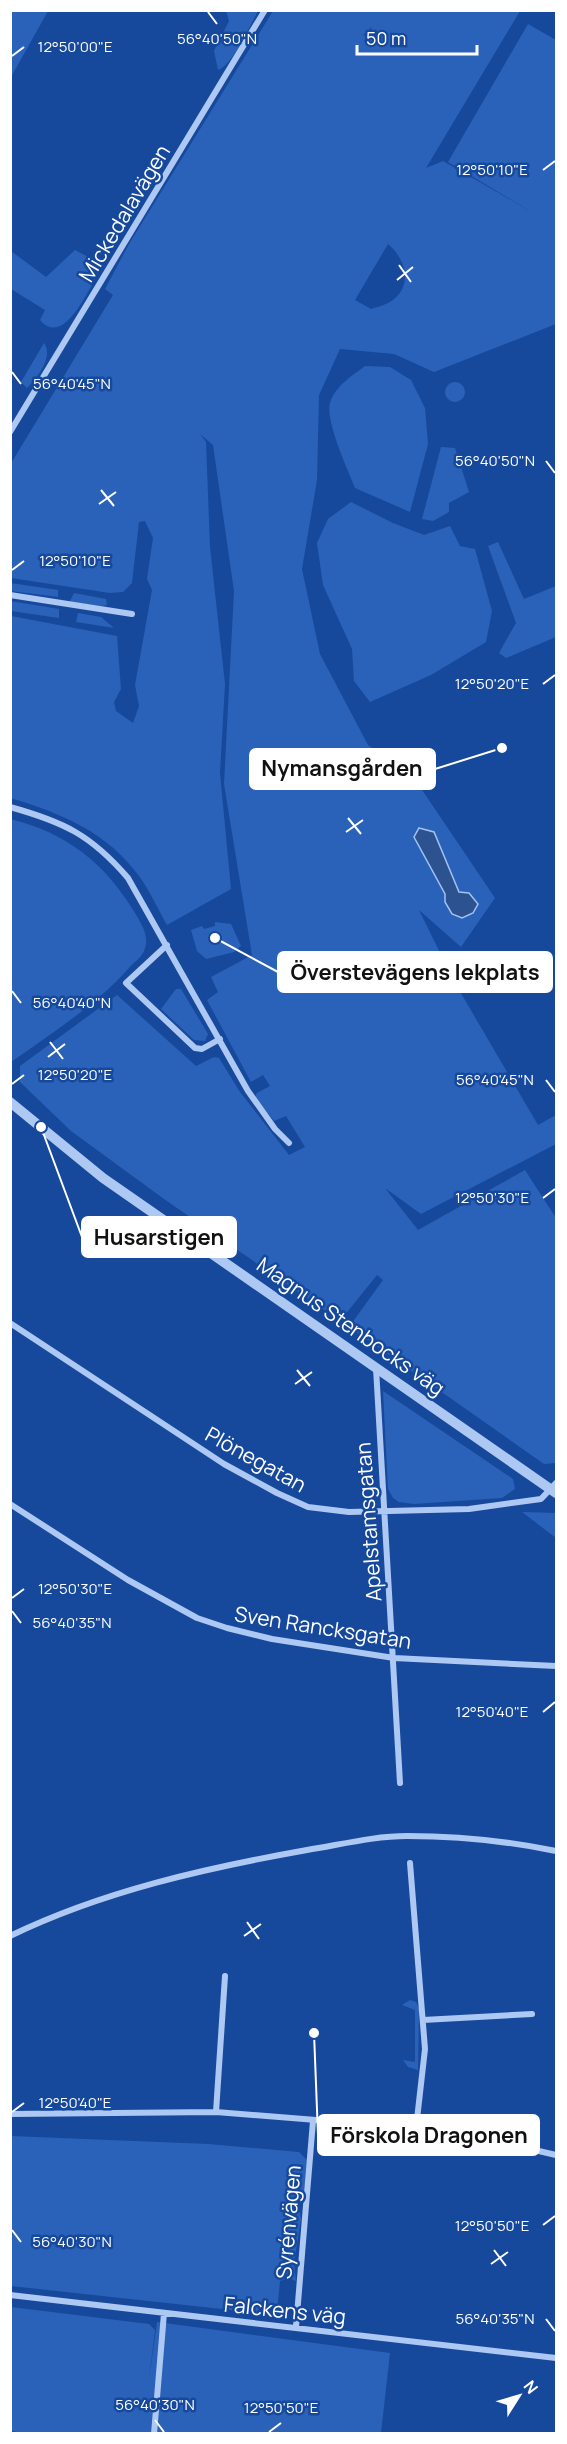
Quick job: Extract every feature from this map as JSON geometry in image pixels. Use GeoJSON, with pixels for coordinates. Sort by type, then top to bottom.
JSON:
{"type":"FeatureCollection","features":[{"type":"Feature","properties":{"kind":"street","name":"Mickedalavägen"},"geometry":{"type":"LineString","coordinates":[[10,432],[265,10]]}},
{"type":"Feature","properties":{"kind":"street"},"geometry":{"type":"LineString","coordinates":[[10,595],[132,614]]}},
{"type":"Feature","properties":{"kind":"street"},"geometry":{"type":"LineString","coordinates":[[10,807],[62,825],[94,843],[128,878],[256,1103],[289,1143]]}},
{"type":"Feature","properties":{"kind":"street"},"geometry":{"type":"LineString","coordinates":[[167,945],[126,983],[195,1048],[202,1049],[220,1039]]}},
{"type":"Feature","properties":{"kind":"street","name":"Magnus Stenbocks väg"},"geometry":{"type":"LineString","coordinates":[[10,1102],[103,1178],[555,1488]]}},
{"type":"Feature","properties":{"kind":"street","name":"Plönegatan"},"geometry":{"type":"LineString","coordinates":[[10,1323],[224,1464],[308,1507],[349,1512],[469,1509],[542,1499],[555,1488]]}},
{"type":"Feature","properties":{"kind":"street","name":"Apelstamsgatan"},"geometry":{"type":"LineString","coordinates":[[376,1367],[400,1783]]}},
{"type":"Feature","properties":{"kind":"street","name":"Sven Rancksgatan"},"geometry":{"type":"LineString","coordinates":[[10,1504],[128,1580],[197,1618],[272,1639],[394,1658],[556,1666]]}},
{"type":"Feature","properties":{"kind":"street"},"geometry":{"type":"LineString","coordinates":[[10,1936],[54,1915],[178,1876],[264,1857],[346,1844],[405,1836],[504,1842],[556,1851]]}},
{"type":"Feature","properties":{"kind":"street"},"geometry":{"type":"LineString","coordinates":[[410,1863],[425,2049],[416,2128]]}},
{"type":"Feature","properties":{"kind":"street"},"geometry":{"type":"LineString","coordinates":[[216,2112],[225,1976]]}},
{"type":"Feature","properties":{"kind":"street"},"geometry":{"type":"LineString","coordinates":[[423,2020],[532,2014]]}},
{"type":"Feature","properties":{"kind":"street"},"geometry":{"type":"LineString","coordinates":[[10,2114],[216,2112],[416,2128],[496,2141],[556,2155]]}},
{"type":"Feature","properties":{"kind":"street","name":"Syrénvägen"},"geometry":{"type":"LineString","coordinates":[[296,2327],[313,2121]]}},
{"type":"Feature","properties":{"kind":"street","name":"Falckens väg"},"geometry":{"type":"LineString","coordinates":[[10,2295],[556,2358]]}},
{"type":"Feature","properties":{"kind":"street"},"geometry":{"type":"LineString","coordinates":[[154,2433],[164,2313]]}},
{"type":"Feature","properties":{"kind":"shaded area"},"geometry":{"type":"Polygon","coordinates":[[[10,11],[48,11],[11,77],[10,11]]]}},
{"type":"Feature","properties":{"kind":"shaded area"},"geometry":{"type":"Polygon","coordinates":[[[226,11],[258,11],[235,53],[224,67],[218,70],[214,51],[229,21],[226,11]]]}},
{"type":"Feature","properties":{"kind":"shaded area"},"geometry":{"type":"Polygon","coordinates":[[[273,11],[520,11],[426,168],[443,161],[537,215],[448,162],[528,24],[556,40],[556,324],[434,372],[394,354],[340,349],[319,395],[317,480],[302,569],[320,654],[368,745],[414,778],[495,898],[461,947],[419,910],[455,983],[538,1125],[556,1115],[556,1144],[421,1214],[385,1188],[418,1230],[525,1170],[556,1218],[556,1463],[544,1464],[349,1327],[383,1280],[377,1275],[340,1321],[164,1199],[71,1131],[20,1082],[20,1066],[117,995],[196,1066],[214,1057],[219,1058],[240,1092],[289,1155],[305,1147],[286,1116],[274,1121],[255,1097],[257,1093],[270,1086],[263,1075],[251,1082],[207,1000],[218,992],[211,977],[252,955],[224,784],[234,591],[213,445],[200,434],[206,442],[210,547],[225,684],[220,773],[231,889],[167,925],[139,876],[113,847],[82,826],[47,810],[10,798],[11,616],[117,636],[121,689],[114,702],[116,711],[133,723],[139,706],[135,685],[152,590],[147,579],[153,538],[145,521],[139,522],[132,583],[123,592],[110,593],[11,578],[10,465],[113,295],[105,289],[129,244],[273,11]],[[388,244],[355,300],[371,309],[388,303],[398,296],[405,281],[405,273],[394,250],[388,244]]]}},
{"type":"Feature","properties":{"kind":"shaded area"},"geometry":{"type":"Polygon","coordinates":[[[75,250],[92,259],[98,274],[82,303],[66,322],[58,327],[49,327],[40,320],[45,310],[11,289],[11,251],[46,277],[75,250]]]}},
{"type":"Feature","properties":{"kind":"shaded area"},"geometry":{"type":"Polygon","coordinates":[[[44,343],[47,349],[46,361],[27,388],[21,382],[44,343]]]}},
{"type":"Feature","properties":{"kind":"shaded area"},"geometry":{"type":"Polygon","coordinates":[[[365,366],[390,367],[411,380],[425,408],[428,444],[410,512],[355,488],[334,433],[329,411],[332,397],[344,382],[365,366]]]}},
{"type":"Feature","properties":{"kind":"shaded area"},"geometry":{"type":"Polygon","coordinates":[[[455,382],[462,385],[465,392],[462,399],[455,402],[448,399],[445,392],[448,385],[455,382]]]}},
{"type":"Feature","properties":{"kind":"shaded area"},"geometry":{"type":"Polygon","coordinates":[[[441,447],[455,448],[469,492],[449,503],[449,512],[433,521],[422,519],[441,447]]]}},
{"type":"Feature","properties":{"kind":"shaded area"},"geometry":{"type":"Polygon","coordinates":[[[351,502],[393,523],[424,535],[450,526],[460,546],[475,549],[492,611],[486,642],[431,675],[370,702],[354,681],[352,649],[323,585],[317,543],[328,519],[351,502]]]}},
{"type":"Feature","properties":{"kind":"shaded area"},"geometry":{"type":"Polygon","coordinates":[[[498,542],[524,599],[556,586],[556,637],[506,658],[499,653],[516,623],[488,546],[498,542]]]}},
{"type":"Feature","properties":{"kind":"shaded area"},"geometry":{"type":"Polygon","coordinates":[[[10,583],[58,590],[58,597],[11,591],[10,583]]]}},
{"type":"Feature","properties":{"kind":"shaded area"},"geometry":{"type":"Polygon","coordinates":[[[74,593],[106,599],[107,605],[72,602],[70,601],[74,593]]]}},
{"type":"Feature","properties":{"kind":"shaded area"},"geometry":{"type":"Polygon","coordinates":[[[10,601],[59,609],[59,618],[11,611],[10,601]]]}},
{"type":"Feature","properties":{"kind":"shaded area"},"geometry":{"type":"Polygon","coordinates":[[[78,613],[101,617],[114,628],[76,622],[78,613]]]}},
{"type":"Feature","properties":{"kind":"shaded area"},"geometry":{"type":"Polygon","coordinates":[[[10,819],[49,833],[83,852],[111,879],[123,895],[140,922],[146,940],[146,946],[141,955],[102,995],[11,1062],[10,819]]]}},
{"type":"Feature","properties":{"kind":"shaded area"},"geometry":{"type":"Polygon","coordinates":[[[419,828],[434,832],[459,892],[469,893],[478,904],[473,913],[462,918],[452,914],[445,902],[445,894],[414,837],[419,828]]]}},
{"type":"Feature","properties":{"kind":"shaded area"},"geometry":{"type":"Polygon","coordinates":[[[215,922],[231,924],[241,946],[234,952],[206,959],[197,951],[191,930],[202,926],[204,929],[215,926],[215,922]]]}},
{"type":"Feature","properties":{"kind":"shaded area"},"geometry":{"type":"Polygon","coordinates":[[[176,989],[181,989],[208,1034],[205,1041],[194,1040],[161,1009],[176,989]]]}},
{"type":"Feature","properties":{"kind":"shaded area"},"geometry":{"type":"Polygon","coordinates":[[[383,1391],[513,1479],[515,1489],[502,1498],[414,1504],[399,1502],[393,1498],[388,1489],[383,1391]]]}},
{"type":"Feature","properties":{"kind":"shaded area"},"geometry":{"type":"Polygon","coordinates":[[[522,1512],[556,1513],[556,1538],[522,1512]]]}},
{"type":"Feature","properties":{"kind":"shaded area"},"geometry":{"type":"Polygon","coordinates":[[[410,2000],[416,2002],[419,2009],[418,2070],[408,2067],[403,2060],[415,2062],[415,2010],[402,2005],[410,2000]]]}},
{"type":"Feature","properties":{"kind":"shaded area"},"geometry":{"type":"Polygon","coordinates":[[[11,2136],[208,2144],[299,2152],[307,2160],[304,2194],[296,2194],[301,2219],[294,2263],[296,2281],[289,2278],[280,2281],[277,2311],[286,2316],[11,2286],[11,2136]]]}},
{"type":"Feature","properties":{"kind":"shaded area"},"geometry":{"type":"Polygon","coordinates":[[[11,2307],[149,2324],[155,2330],[149,2380],[157,2322],[390,2353],[381,2433],[30,2434],[11,2431],[11,2307]]]}},
{"type":"Feature","properties":{"kind":"place","name":"Nymansgården"},"geometry":{"type":"Point","coordinates":[502,748]}},
{"type":"Feature","properties":{"kind":"place","name":"Överstevägens lekplats"},"geometry":{"type":"Point","coordinates":[215,938]}},
{"type":"Feature","properties":{"kind":"place","name":"Husarstigen"},"geometry":{"type":"Point","coordinates":[41,1127]}},
{"type":"Feature","properties":{"kind":"place","name":"Förskola Dragonen"},"geometry":{"type":"Point","coordinates":[314,2033]}}]}
